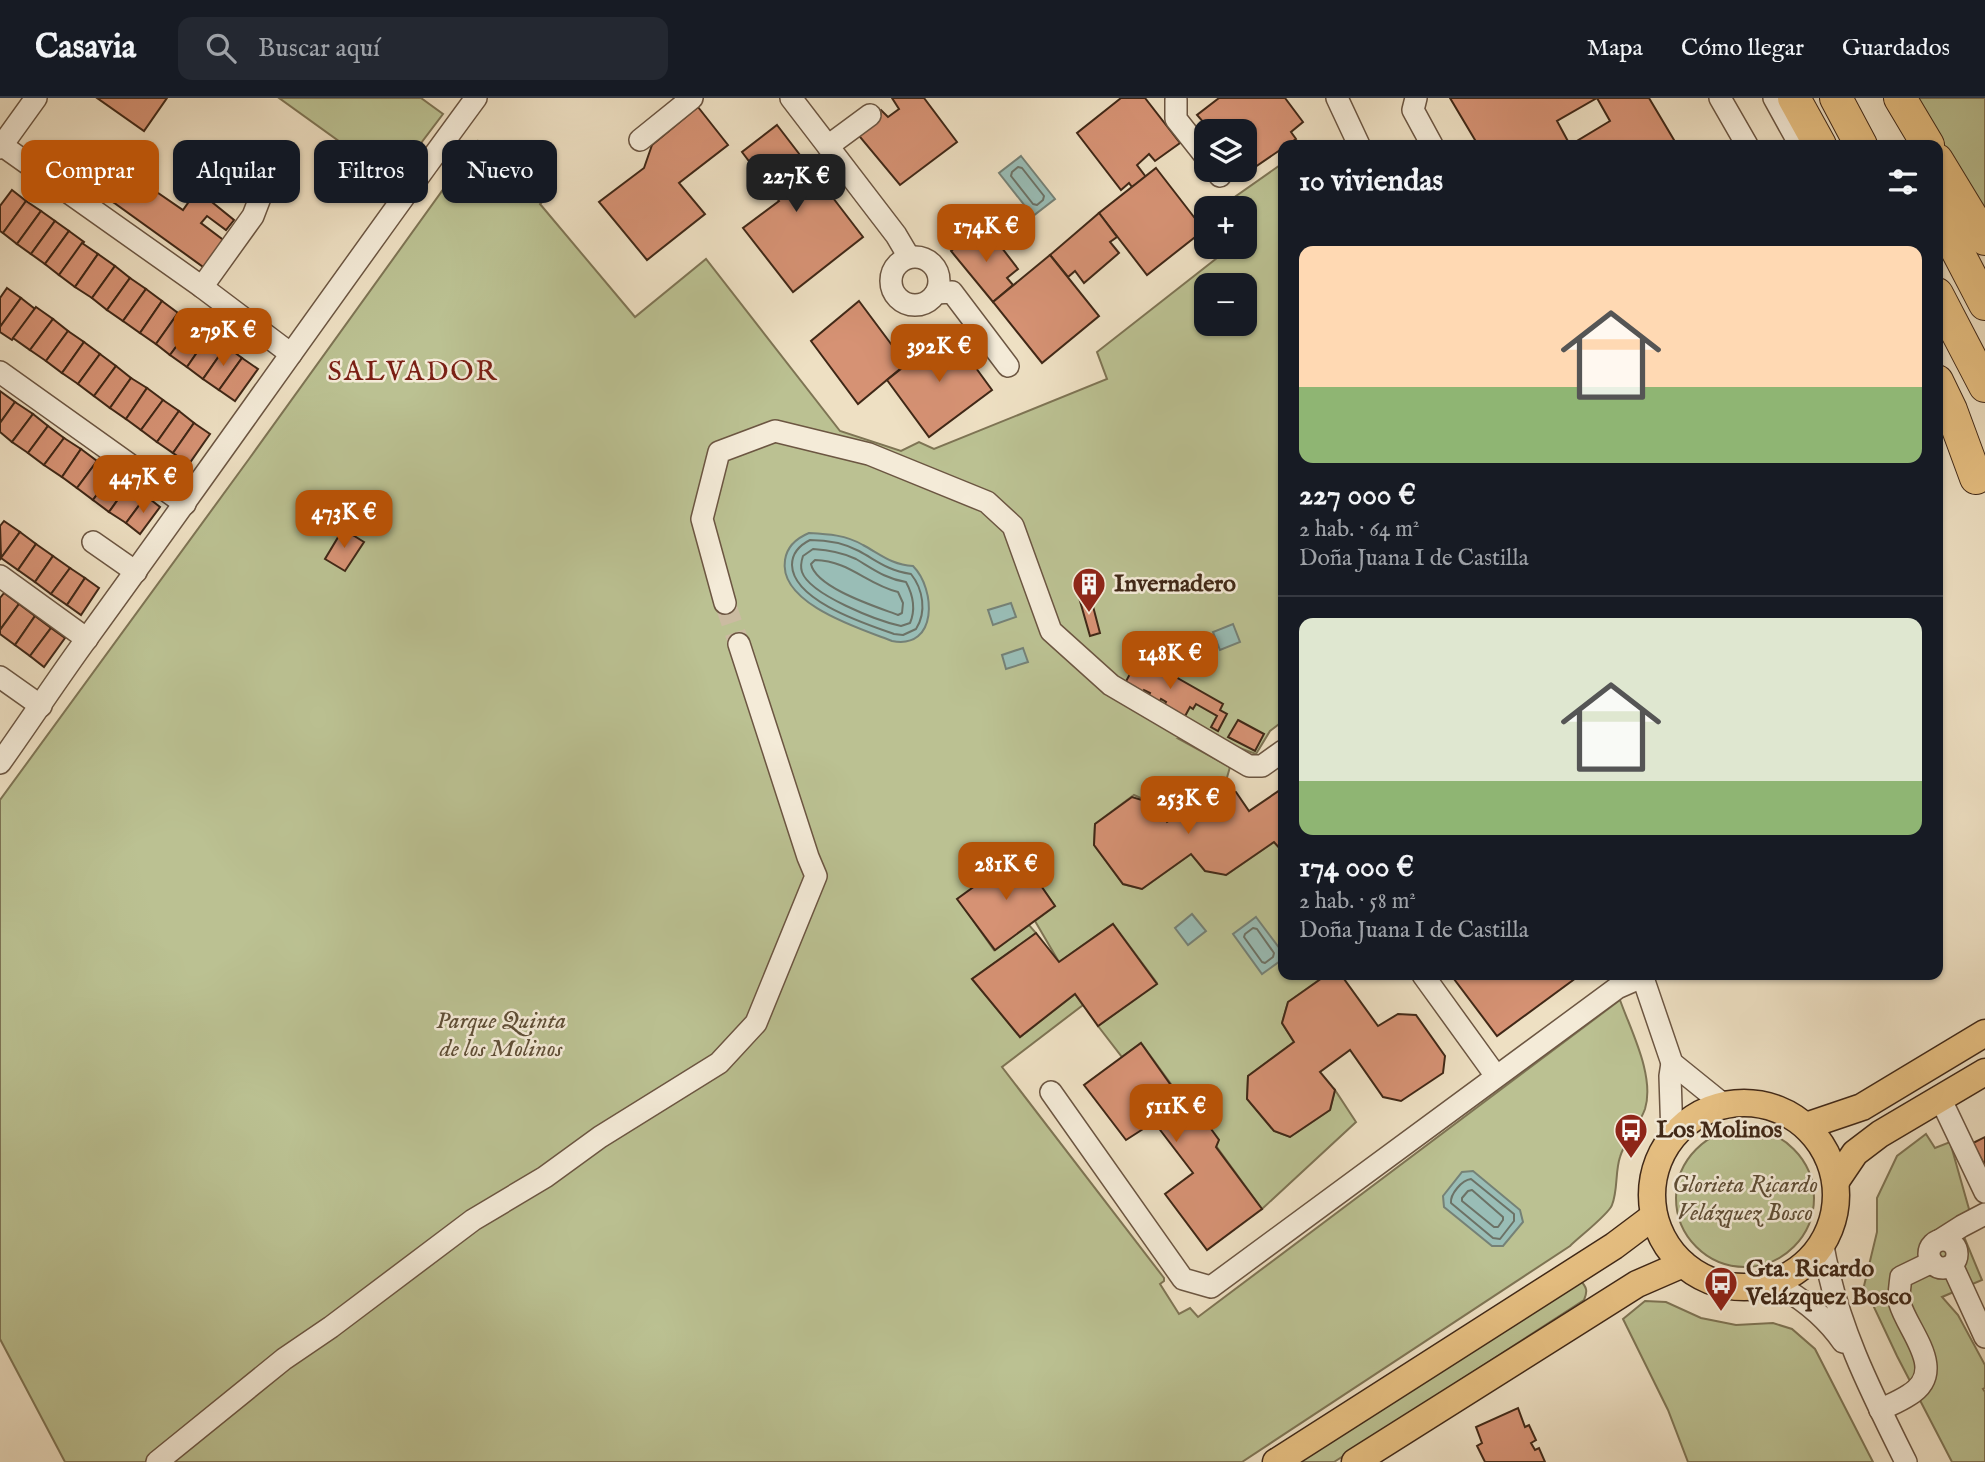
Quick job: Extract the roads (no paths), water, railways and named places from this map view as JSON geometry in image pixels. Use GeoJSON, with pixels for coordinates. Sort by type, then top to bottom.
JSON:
{"type":"FeatureCollection","features":[{"type":"Feature","properties":{"kind":"highway"},"geometry":{"type":"LineString","coordinates":[[1794,98],[1817,140]]}},
{"type":"Feature","properties":{"kind":"highway"},"geometry":{"type":"LineString","coordinates":[[1836,98],[1858,140]]}},
{"type":"Feature","properties":{"kind":"highway"},"geometry":{"type":"LineString","coordinates":[[1878,98],[1900,140]]}},
{"type":"Feature","properties":{"kind":"highway"},"geometry":{"type":"LineString","coordinates":[[1900,98],[1925,140]]}},
{"type":"Feature","properties":{"kind":"highway"},"geometry":{"type":"LineString","coordinates":[[1943,170],[1985,239]]}},
{"type":"Feature","properties":{"kind":"highway"},"geometry":{"type":"LineString","coordinates":[[1943,224],[1985,304]]}},
{"type":"Feature","properties":{"kind":"highway"},"geometry":{"type":"LineString","coordinates":[[1943,305],[1985,386]]}},
{"type":"Feature","properties":{"kind":"highway"},"geometry":{"type":"LineString","coordinates":[[1943,393],[1980,488]]}},
{"type":"Feature","properties":{"kind":"main road"},"geometry":{"type":"LineString","coordinates":[[1806,1126],[1861,1107],[1985,1033]]}},
{"type":"Feature","properties":{"kind":"main road"},"geometry":{"type":"LineString","coordinates":[[1836,1181],[1855,1153],[1880,1134],[1985,1072]]}},
{"type":"Feature","properties":{"kind":"main road"},"geometry":{"type":"LineString","coordinates":[[1746,1102],[1768,1105],[1806,1126],[1820,1142],[1836,1181],[1836,1208],[1831,1228],[1823,1246],[1809,1262],[1794,1274],[1758,1287],[1726,1286],[1707,1280],[1683,1264],[1660,1234],[1654,1216],[1652,1195],[1655,1168],[1672,1137],[1687,1122],[1704,1111],[1746,1102]]}},
{"type":"Feature","properties":{"kind":"main road"},"geometry":{"type":"LineString","coordinates":[[1276,1462],[1614,1247],[1654,1216]]}},
{"type":"Feature","properties":{"kind":"main road"},"geometry":{"type":"LineString","coordinates":[[1355,1462],[1637,1284],[1683,1264]]}},
{"type":"Feature","properties":{"kind":"street"},"geometry":{"type":"LineString","coordinates":[[36,98],[1,146],[202,287],[291,354]]}},
{"type":"Feature","properties":{"kind":"street"},"geometry":{"type":"LineString","coordinates":[[0,763],[476,98]]}},
{"type":"Feature","properties":{"kind":"street"},"geometry":{"type":"LineString","coordinates":[[640,140],[692,98]]}},
{"type":"Feature","properties":{"kind":"street"},"geometry":{"type":"LineString","coordinates":[[791,98],[909,257]]}},
{"type":"Feature","properties":{"kind":"street"},"geometry":{"type":"LineString","coordinates":[[1337,98],[1357,140]]}},
{"type":"Feature","properties":{"kind":"street"},"geometry":{"type":"LineString","coordinates":[[1416,98],[1413,110],[1429,140]]}},
{"type":"Feature","properties":{"kind":"street"},"geometry":{"type":"LineString","coordinates":[[1720,98],[1744,140]]}},
{"type":"Feature","properties":{"kind":"street"},"geometry":{"type":"LineString","coordinates":[[1774,98],[1797,140]]}},
{"type":"Feature","properties":{"kind":"street"},"geometry":{"type":"LineString","coordinates":[[1177,99],[1194,127]]}},
{"type":"Feature","properties":{"kind":"street"},"geometry":{"type":"LineString","coordinates":[[1177,99],[1175,119],[1194,143]]}},
{"type":"Feature","properties":{"kind":"street"},"geometry":{"type":"LineString","coordinates":[[828,146],[870,115]]}},
{"type":"Feature","properties":{"kind":"street"},"geometry":{"type":"LineString","coordinates":[[202,287],[253,216],[258,203]]}},
{"type":"Feature","properties":{"kind":"street"},"geometry":{"type":"LineString","coordinates":[[985,313],[966,288],[960,287],[944,293],[924,303],[908,304],[896,295],[892,288],[892,273],[909,257],[925,259],[936,270],[939,286],[944,293],[1008,366]]}},
{"type":"Feature","properties":{"kind":"street"},"geometry":{"type":"LineString","coordinates":[[0,372],[185,504]]}},
{"type":"Feature","properties":{"kind":"street"},"geometry":{"type":"LineString","coordinates":[[1943,417],[1980,488]]}},
{"type":"Feature","properties":{"kind":"street"},"geometry":{"type":"LineString","coordinates":[[725,603],[702,519],[719,452],[775,431],[869,454],[987,502],[1013,526],[1051,631],[1111,685],[1249,766],[1262,766],[1278,755]]}},
{"type":"Feature","properties":{"kind":"street"},"geometry":{"type":"LineString","coordinates":[[93,542],[136,572]]}},
{"type":"Feature","properties":{"kind":"street"},"geometry":{"type":"LineString","coordinates":[[0,576],[87,639]]}},
{"type":"Feature","properties":{"kind":"street"},"geometry":{"type":"LineString","coordinates":[[157,1462],[284,1359],[473,1220],[545,1177],[600,1137],[719,1063],[756,1023],[816,876],[807,857],[738,644]]}},
{"type":"Feature","properties":{"kind":"street"},"geometry":{"type":"LineString","coordinates":[[0,677],[41,706]]}},
{"type":"Feature","properties":{"kind":"street"},"geometry":{"type":"LineString","coordinates":[[1427,980],[1496,1076]]}},
{"type":"Feature","properties":{"kind":"street"},"geometry":{"type":"LineString","coordinates":[[1051,1093],[1183,1279],[1211,1287],[1617,988],[1634,980]]}},
{"type":"Feature","properties":{"kind":"street"},"geometry":{"type":"LineString","coordinates":[[1643,980],[1672,1063],[1672,1137]]}},
{"type":"Feature","properties":{"kind":"street"},"geometry":{"type":"LineString","coordinates":[[1672,1063],[1724,1105]]}},
{"type":"Feature","properties":{"kind":"street"},"geometry":{"type":"LineString","coordinates":[[1941,1100],[1985,1192]]}},
{"type":"Feature","properties":{"kind":"street"},"geometry":{"type":"LineString","coordinates":[[1985,1214],[1935,1242],[1928,1253],[1942,1263],[1985,1337]]}},
{"type":"Feature","properties":{"kind":"street"},"geometry":{"type":"LineString","coordinates":[[1823,1246],[1840,1319],[1906,1462]]}},
{"type":"Feature","properties":{"kind":"street"},"geometry":{"type":"LineString","coordinates":[[1880,1410],[1911,1395],[1922,1383],[1927,1362],[1900,1304],[1901,1277],[1942,1263]]}},
{"type":"Feature","properties":{"kind":"street"},"geometry":{"type":"LineString","coordinates":[[1774,1283],[1816,1310],[1859,1364]]}},
{"type":"Feature","properties":{"kind":"water"},"geometry":{"type":"Polygon","coordinates":[[[1021,156],[1055,199],[1033,216],[999,173],[1021,156]]]}},
{"type":"Feature","properties":{"kind":"water"},"geometry":{"type":"Polygon","coordinates":[[[809,533],[850,539],[892,561],[913,566],[921,576],[929,602],[925,627],[918,636],[907,641],[892,641],[843,622],[808,602],[794,590],[786,576],[786,555],[793,543],[809,533]]]}},
{"type":"Feature","properties":{"kind":"water"},"geometry":{"type":"Polygon","coordinates":[[[1011,603],[1016,617],[993,625],[988,610],[1011,603]]]}},
{"type":"Feature","properties":{"kind":"water"},"geometry":{"type":"Polygon","coordinates":[[[1233,624],[1240,642],[1220,650],[1213,632],[1233,624]]]}},
{"type":"Feature","properties":{"kind":"water"},"geometry":{"type":"Polygon","coordinates":[[[1023,648],[1028,662],[1006,669],[1002,655],[1023,648]]]}},
{"type":"Feature","properties":{"kind":"water"},"geometry":{"type":"Polygon","coordinates":[[[1192,914],[1206,931],[1188,945],[1175,928],[1192,914]]]}},
{"type":"Feature","properties":{"kind":"water"},"geometry":{"type":"Polygon","coordinates":[[[1256,917],[1278,946],[1278,963],[1262,974],[1233,934],[1256,917]]]}},
{"type":"Feature","properties":{"kind":"water"},"geometry":{"type":"Polygon","coordinates":[[[1473,1171],[1520,1210],[1523,1222],[1503,1246],[1492,1246],[1444,1207],[1443,1196],[1462,1172],[1473,1171]]]}},
{"type":"Feature","properties":{"kind":"tunnel"},"geometry":{"type":"LineString","coordinates":[[725,603],[739,644]]}},
{"type":"Feature","properties":{"kind":"place","name":"Invernadero"},"geometry":{"type":"Point","coordinates":[1089,614]}},
{"type":"Feature","properties":{"kind":"place","name":"Los Molinos"},"geometry":{"type":"Point","coordinates":[1631,1160]}},
{"type":"Feature","properties":{"kind":"place","name":"Gta. Ricardo Velázquez Bosco"},"geometry":{"type":"Point","coordinates":[1721,1313]}},
{"type":"Feature","properties":{"kind":"district","name":"SALVADOR"},"geometry":{"type":"Point","coordinates":[413,372]}},
{"type":"Feature","properties":{"kind":"park label","name":"Parque Quinta de los Molinos"},"geometry":{"type":"Point","coordinates":[501,1035]}},
{"type":"Feature","properties":{"kind":"park label","name":"Glorieta Ricardo Velázquez Bosco"},"geometry":{"type":"Point","coordinates":[1745,1199]}}]}
